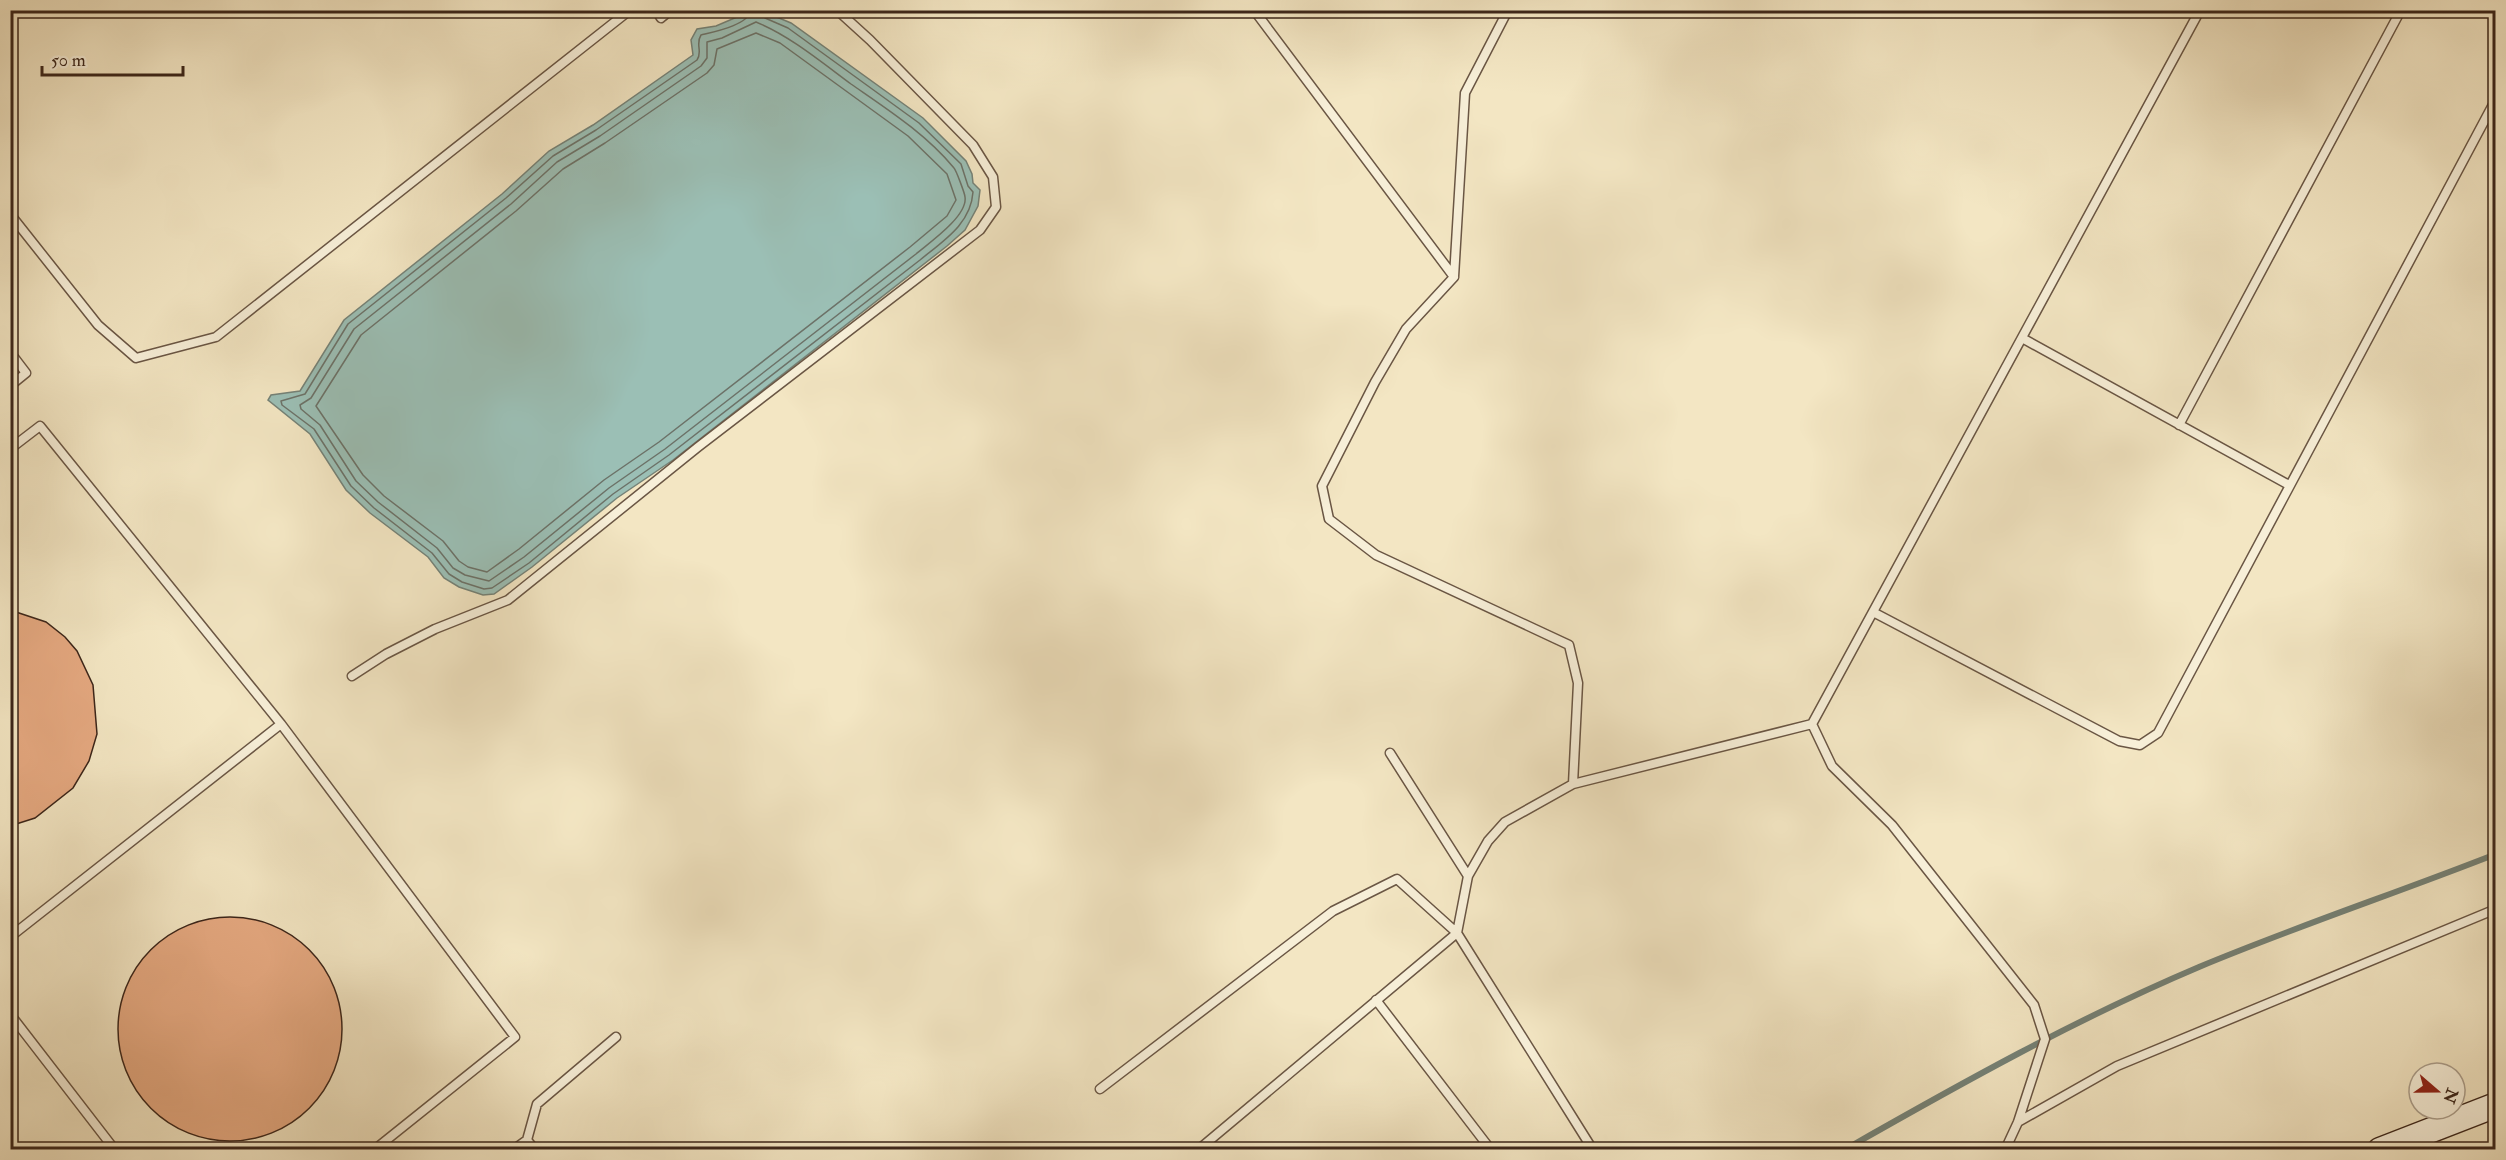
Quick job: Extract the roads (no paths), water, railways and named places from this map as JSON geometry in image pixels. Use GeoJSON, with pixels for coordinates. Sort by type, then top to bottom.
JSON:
{"type":"FeatureCollection","features":[{"type":"Feature","properties":{"kind":"main road"},"geometry":{"type":"LineString","coordinates":[[2380,1149],[2496,1105]]}},
{"type":"Feature","properties":{"kind":"lane"},"geometry":{"type":"LineString","coordinates":[[10,214],[98,325],[136,358],[216,337],[630,10]]}},
{"type":"Feature","properties":{"kind":"lane"},"geometry":{"type":"LineString","coordinates":[[656,10],[661,18],[670,10]]}},
{"type":"Feature","properties":{"kind":"lane"},"geometry":{"type":"LineString","coordinates":[[352,676],[386,654],[435,629],[508,600],[698,447],[980,230],[996,207],[993,177],[974,145],[837,10]]}},
{"type":"Feature","properties":{"kind":"lane"},"geometry":{"type":"LineString","coordinates":[[1254,10],[1454,277]]}},
{"type":"Feature","properties":{"kind":"lane"},"geometry":{"type":"LineString","coordinates":[[1508,10],[1465,93],[1454,277],[1406,330],[1375,382],[1322,486],[1329,519],[1376,555],[1569,645],[1578,683],[1573,784]]}},
{"type":"Feature","properties":{"kind":"lane"},"geometry":{"type":"LineString","coordinates":[[1198,1149],[1457,933],[1468,876],[1488,841],[1505,822],[1573,784],[1812,724],[2200,10]]}},
{"type":"Feature","properties":{"kind":"lane"},"geometry":{"type":"LineString","coordinates":[[2179,425],[2401,10]]}},
{"type":"Feature","properties":{"kind":"lane"},"geometry":{"type":"LineString","coordinates":[[1873,612],[2119,741],[2139,745],[2158,733],[2496,99]]}},
{"type":"Feature","properties":{"kind":"lane"},"geometry":{"type":"LineString","coordinates":[[2022,338],[2289,485]]}},
{"type":"Feature","properties":{"kind":"lane"},"geometry":{"type":"LineString","coordinates":[[10,352],[26,373],[10,386]]}},
{"type":"Feature","properties":{"kind":"lane"},"geometry":{"type":"LineString","coordinates":[[10,449],[40,426],[281,724],[515,1037],[374,1149]]}},
{"type":"Feature","properties":{"kind":"lane"},"geometry":{"type":"LineString","coordinates":[[10,937],[281,724]]}},
{"type":"Feature","properties":{"kind":"lane"},"geometry":{"type":"LineString","coordinates":[[1812,724],[1832,766],[1892,825],[2034,1005],[2045,1039],[2018,1122],[2005,1149]]}},
{"type":"Feature","properties":{"kind":"lane"},"geometry":{"type":"LineString","coordinates":[[1390,753],[1468,876]]}},
{"type":"Feature","properties":{"kind":"lane"},"geometry":{"type":"LineString","coordinates":[[1100,1089],[1333,911],[1397,879],[1457,933],[1593,1149]]}},
{"type":"Feature","properties":{"kind":"lane"},"geometry":{"type":"LineString","coordinates":[[2018,1122],[2117,1066],[2496,909]]}},
{"type":"Feature","properties":{"kind":"lane"},"geometry":{"type":"LineString","coordinates":[[1376,1000],[1491,1149]]}},
{"type":"Feature","properties":{"kind":"lane"},"geometry":{"type":"LineString","coordinates":[[10,1014],[115,1149]]}},
{"type":"Feature","properties":{"kind":"lane"},"geometry":{"type":"LineString","coordinates":[[513,1149],[527,1140],[537,1104],[616,1037]]}},
{"type":"Feature","properties":{"kind":"lane"},"geometry":{"type":"LineString","coordinates":[[527,1140],[535,1149]]}},
{"type":"Feature","properties":{"kind":"water"},"geometry":{"type":"Polygon","coordinates":[[[751,11],[762,11],[791,23],[923,118],[966,161],[973,183],[980,190],[978,206],[965,230],[947,246],[673,460],[617,498],[532,567],[494,594],[483,595],[459,587],[444,578],[428,557],[370,513],[346,490],[310,434],[268,400],[271,395],[300,391],[344,320],[502,194],[549,151],[593,125],[693,55],[691,40],[697,29],[716,26],[751,11]]]}},
{"type":"Feature","properties":{"kind":"waterway"},"geometry":{"type":"LineString","coordinates":[[1844,1150],[2019,1053],[2153,987],[2273,938],[2496,854]]}}]}
